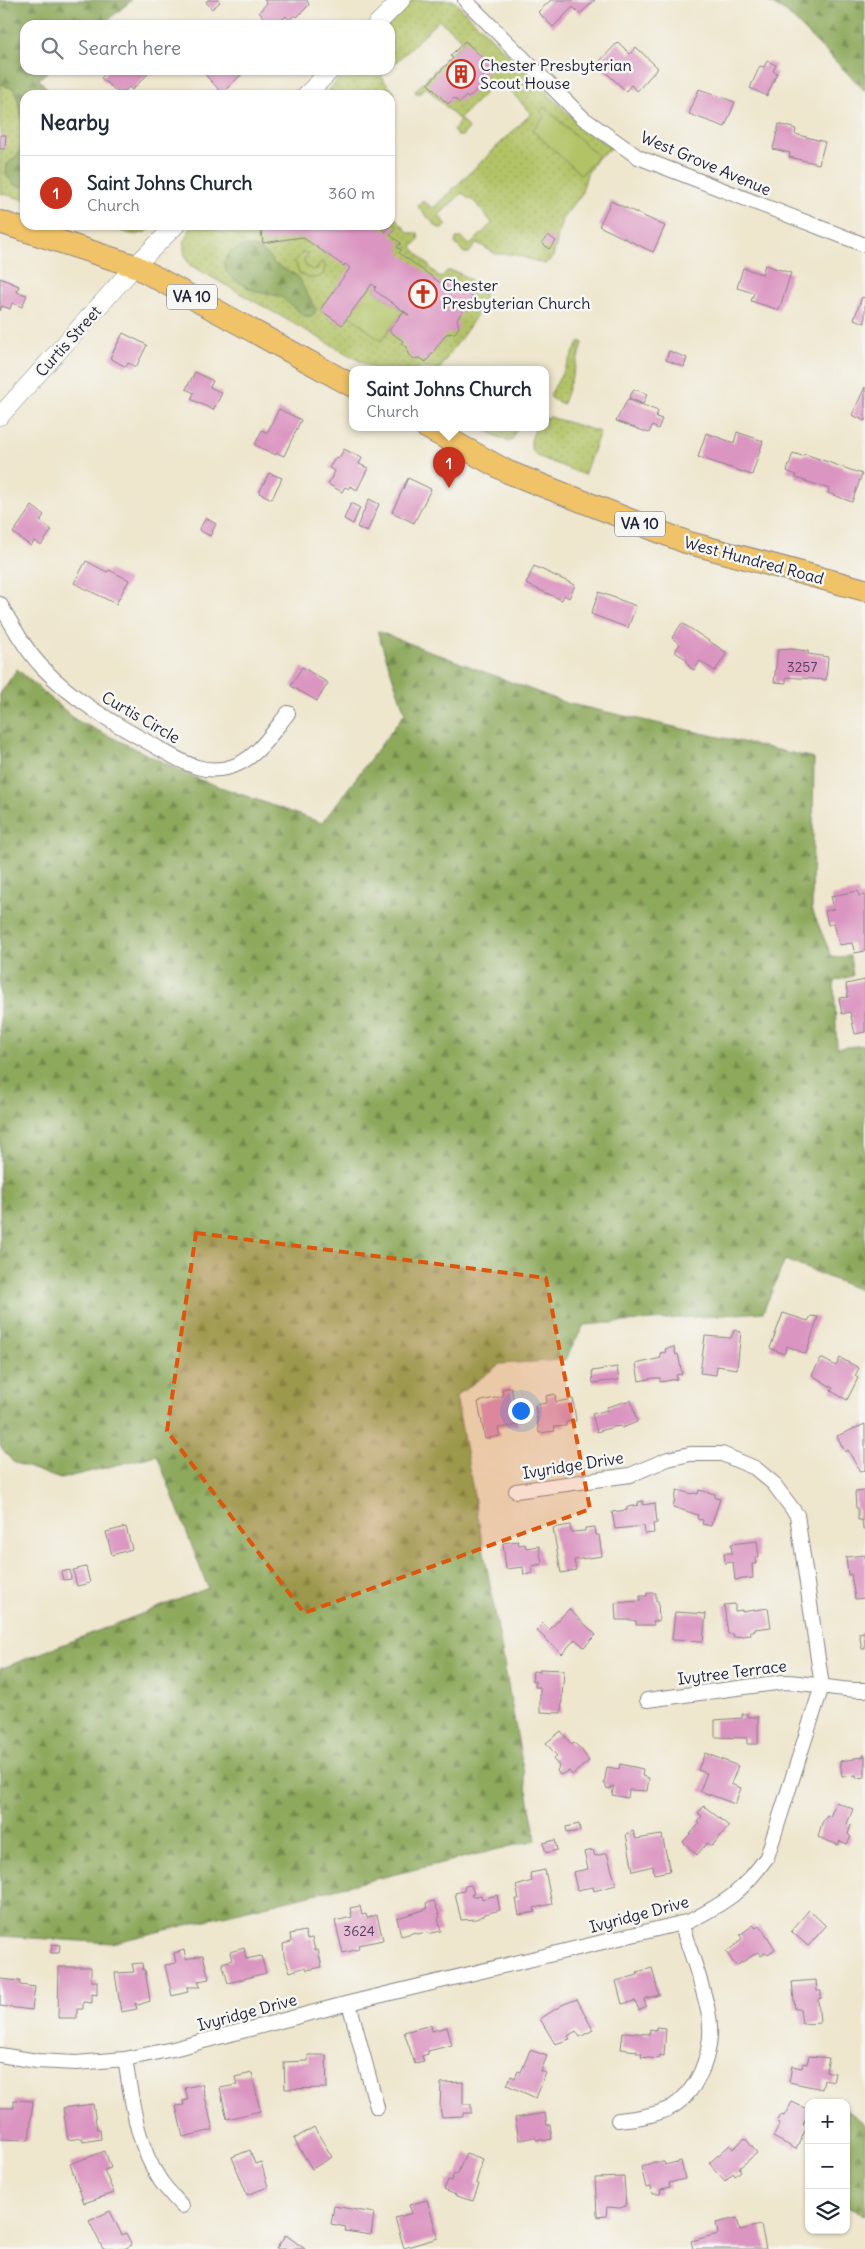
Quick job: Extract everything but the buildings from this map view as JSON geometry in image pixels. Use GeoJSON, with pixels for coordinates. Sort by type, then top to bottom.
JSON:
{"type":"FeatureCollection","features":[{"type":"Feature","properties":{"kind":"main road","name":"VA 10"},"geometry":{"type":"LineString","coordinates":[[0,222],[20,228]]}},
{"type":"Feature","properties":{"kind":"main road","name":"VA 10"},"geometry":{"type":"LineString","coordinates":[[25,230],[136,266],[349,384]]}},
{"type":"Feature","properties":{"kind":"main road","name":"West Hundred Road"},"geometry":{"type":"LineString","coordinates":[[433,431],[508,472],[686,542],[865,590]]}},
{"type":"Feature","properties":{"kind":"street"},"geometry":{"type":"LineString","coordinates":[[381,20],[401,0]]}},
{"type":"Feature","properties":{"kind":"street","name":"West Grove Avenue"},"geometry":{"type":"LineString","coordinates":[[465,0],[583,118],[638,157],[865,245]]}},
{"type":"Feature","properties":{"kind":"street"},"geometry":{"type":"LineString","coordinates":[[311,90],[326,75]]}},
{"type":"Feature","properties":{"kind":"street","name":"Curtis Street"},"geometry":{"type":"LineString","coordinates":[[0,416],[171,230]]}},
{"type":"Feature","properties":{"kind":"street","name":"Curtis Circle"},"geometry":{"type":"LineString","coordinates":[[0,604],[15,630],[41,665],[62,686],[90,708],[121,728],[196,767],[212,770],[242,763],[254,754],[288,713]]}},
{"type":"Feature","properties":{"kind":"street","name":"Ivyridge Drive"},"geometry":{"type":"LineString","coordinates":[[0,2055],[37,2061],[76,2064],[125,2059],[173,2049],[681,1923],[727,1901],[751,1880],[766,1857],[822,1686],[797,1515],[773,1483],[756,1468],[722,1454],[690,1454],[668,1459],[630,1474],[516,1492]]}},
{"type":"Feature","properties":{"kind":"street","name":"Ivytree Terrace"},"geometry":{"type":"LineString","coordinates":[[647,1700],[782,1682],[800,1682],[846,1691],[865,1690]]}},
{"type":"Feature","properties":{"kind":"street"},"geometry":{"type":"LineString","coordinates":[[618,2120],[640,2119],[679,2102],[704,2067],[710,2040],[708,2011],[681,1923]]}},
{"type":"Feature","properties":{"kind":"street"},"geometry":{"type":"LineString","coordinates":[[349,2004],[377,2107]]}},
{"type":"Feature","properties":{"kind":"street"},"geometry":{"type":"LineString","coordinates":[[125,2059],[138,2131],[147,2157],[160,2181],[182,2206]]}},
{"type":"Feature","properties":{"kind":"highlighted area"},"geometry":{"type":"Polygon","coordinates":[[[196,1233],[546,1278],[590,1509],[304,1613],[167,1431],[196,1233]]]}},
{"type":"Feature","properties":{"kind":"green space"},"geometry":{"type":"Polygon","coordinates":[[[0,0],[132,0],[108,20],[20,20],[20,75],[43,75],[39,79],[48,90],[20,90],[20,108],[15,89],[0,84],[0,0]]]}},
{"type":"Feature","properties":{"kind":"green space"},"geometry":{"type":"Polygon","coordinates":[[[412,0],[453,0],[583,128],[611,148],[597,158],[587,174],[581,195],[562,219],[553,257],[545,264],[512,254],[496,254],[477,243],[469,253],[464,253],[455,243],[456,238],[462,238],[470,245],[492,223],[473,200],[462,193],[439,215],[447,225],[443,229],[437,227],[419,208],[418,205],[423,201],[433,208],[531,114],[509,89],[505,89],[497,81],[460,118],[469,129],[462,136],[457,136],[453,130],[460,121],[426,87],[420,93],[415,91],[463,40],[439,20],[395,63],[395,20],[393,20],[412,0]]]}},
{"type":"Feature","properties":{"kind":"green space"},"geometry":{"type":"Polygon","coordinates":[[[765,0],[865,0],[865,91],[786,12],[765,0]]]}},
{"type":"Feature","properties":{"kind":"green space"},"geometry":{"type":"Polygon","coordinates":[[[343,75],[383,75],[381,77],[392,90],[380,89],[329,90],[343,75]]]}},
{"type":"Feature","properties":{"kind":"green space"},"geometry":{"type":"Polygon","coordinates":[[[0,84],[15,89],[20,108],[20,150],[14,159],[7,164],[13,184],[20,186],[20,199],[0,193],[0,84]]]}},
{"type":"Feature","properties":{"kind":"green space"},"geometry":{"type":"Polygon","coordinates":[[[544,107],[598,156],[581,175],[532,130],[545,116],[540,111],[544,107]]]}},
{"type":"Feature","properties":{"kind":"green space"},"geometry":{"type":"Polygon","coordinates":[[[20,151],[20,186],[13,184],[6,174],[7,164],[20,151]]]}},
{"type":"Feature","properties":{"kind":"green space"},"geometry":{"type":"Polygon","coordinates":[[[395,218],[409,233],[418,233],[419,240],[412,247],[440,278],[447,271],[457,272],[477,286],[484,294],[483,301],[474,320],[442,366],[369,366],[190,265],[184,250],[189,230],[395,230],[395,218]]]}},
{"type":"Feature","properties":{"kind":"green space"},"geometry":{"type":"Polygon","coordinates":[[[119,230],[149,230],[137,234],[119,230]]]}},
{"type":"Feature","properties":{"kind":"green space"},"geometry":{"type":"Polygon","coordinates":[[[245,246],[257,248],[268,255],[273,263],[297,276],[316,310],[313,316],[304,316],[280,296],[257,292],[233,279],[226,271],[224,262],[230,252],[245,246]]]}},
{"type":"Feature","properties":{"kind":"green space"},"geometry":{"type":"Polygon","coordinates":[[[302,253],[309,253],[304,259],[306,267],[313,270],[317,269],[322,261],[325,265],[324,274],[312,278],[299,273],[295,261],[302,253]]]}},
{"type":"Feature","properties":{"kind":"green space"},"geometry":{"type":"Polygon","coordinates":[[[372,284],[376,287],[374,290],[409,315],[402,313],[381,341],[349,315],[372,284]]]}},
{"type":"Feature","properties":{"kind":"green space"},"geometry":{"type":"Polygon","coordinates":[[[580,341],[583,343],[563,404],[552,399],[550,395],[580,341]]]}},
{"type":"Feature","properties":{"kind":"green space"},"geometry":{"type":"Polygon","coordinates":[[[549,417],[600,432],[584,475],[537,456],[531,449],[531,440],[534,431],[549,431],[549,417]]]}},
{"type":"Feature","properties":{"kind":"green space"},"geometry":{"type":"Polygon","coordinates":[[[487,431],[515,431],[512,440],[508,442],[487,431]]]}},
{"type":"Feature","properties":{"kind":"green space"},"geometry":{"type":"Polygon","coordinates":[[[377,631],[566,703],[814,758],[812,910],[832,957],[850,956],[853,976],[834,981],[837,1048],[864,1045],[865,1053],[865,1292],[785,1260],[763,1312],[584,1325],[565,1360],[500,1364],[456,1396],[536,1840],[112,1943],[0,1936],[0,1669],[208,1588],[157,1455],[60,1479],[13,1462],[0,1446],[0,694],[17,669],[76,720],[198,779],[322,823],[405,713],[377,631]]]}},
{"type":"Feature","properties":{"kind":"green space"},"geometry":{"type":"Polygon","coordinates":[[[850,2112],[865,2124],[865,2216],[850,2208],[850,2112]]]}},
{"type":"Feature","properties":{"kind":"place","name":"Chester Presbyterian Scout House"},"geometry":{"type":"Point","coordinates":[461,74]}},
{"type":"Feature","properties":{"kind":"place","name":"Chester Presbyterian Church"},"geometry":{"type":"Point","coordinates":[423,294]}},
{"type":"Feature","properties":{"kind":"place","name":"Saint Johns Church"},"geometry":{"type":"Point","coordinates":[449,488]}}]}
